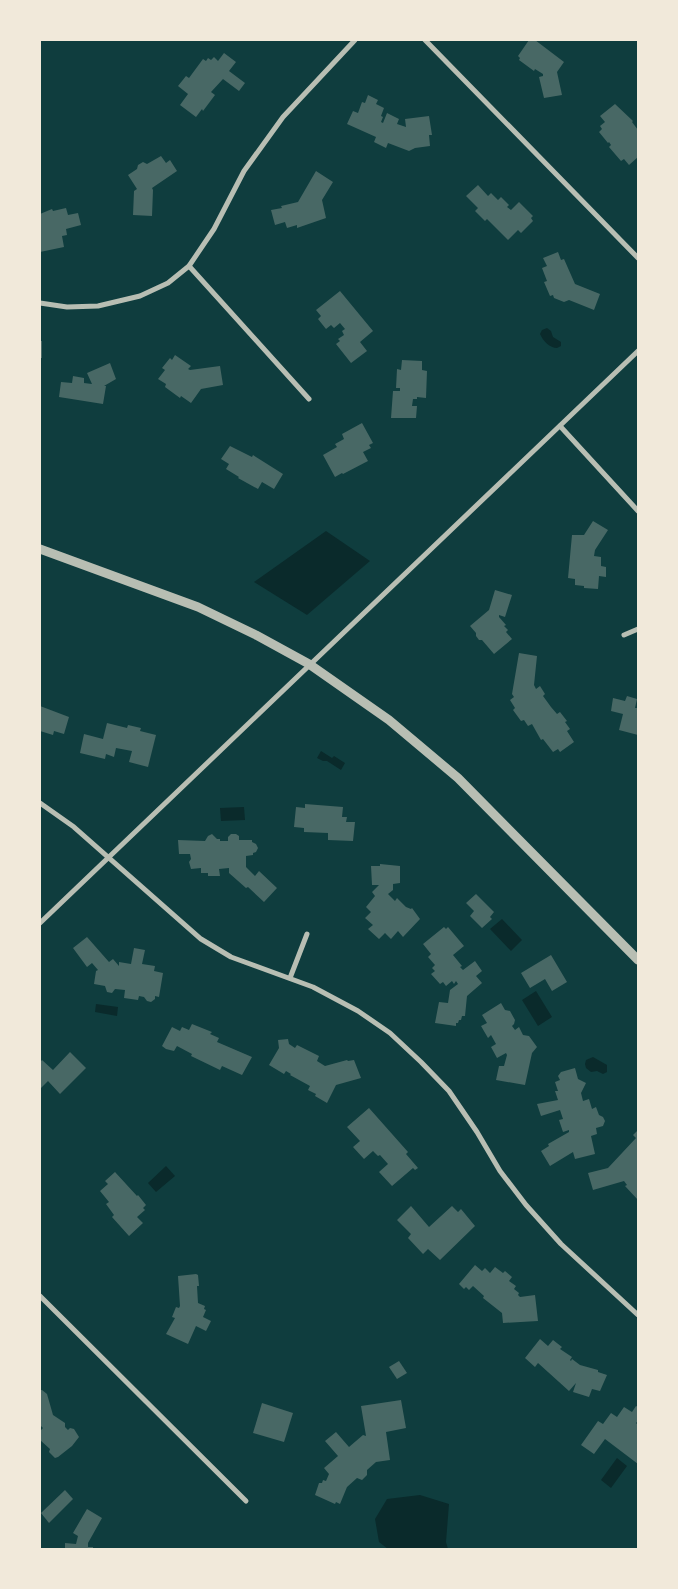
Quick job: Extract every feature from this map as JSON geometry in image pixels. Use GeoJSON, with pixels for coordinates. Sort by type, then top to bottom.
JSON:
{"type":"FeatureCollection","features":[{"type":"Feature","properties":{"kind":"street"},"geometry":{"type":"LineString","coordinates":[[40,303],[67,307],[98,306],[140,296],[168,283],[189,266],[214,229],[244,172],[283,117],[355,40]]}},
{"type":"Feature","properties":{"kind":"street"},"geometry":{"type":"LineString","coordinates":[[425,40],[638,258]]}},
{"type":"Feature","properties":{"kind":"street"},"geometry":{"type":"LineString","coordinates":[[189,266],[310,399]]}},
{"type":"Feature","properties":{"kind":"street"},"geometry":{"type":"LineString","coordinates":[[40,923],[638,351]]}},
{"type":"Feature","properties":{"kind":"street"},"geometry":{"type":"LineString","coordinates":[[560,426],[638,511]]}},
{"type":"Feature","properties":{"kind":"street"},"geometry":{"type":"LineString","coordinates":[[40,550],[198,607],[256,635],[309,664],[389,720],[458,778],[638,960]]}},
{"type":"Feature","properties":{"kind":"street"},"geometry":{"type":"LineString","coordinates":[[624,635],[638,629]]}},
{"type":"Feature","properties":{"kind":"street"},"geometry":{"type":"LineString","coordinates":[[40,803],[74,827],[161,906],[201,939],[231,957],[314,987],[358,1011],[390,1033],[449,1091],[477,1132],[500,1171],[526,1206],[561,1244],[638,1315]]}},
{"type":"Feature","properties":{"kind":"street"},"geometry":{"type":"LineString","coordinates":[[290,978],[307,934]]}},
{"type":"Feature","properties":{"kind":"street"},"geometry":{"type":"LineString","coordinates":[[40,1296],[246,1501]]}},
{"type":"Feature","properties":{"kind":"water"},"geometry":{"type":"Polygon","coordinates":[[[547,328],[551,331],[553,337],[561,342],[561,346],[557,348],[552,347],[543,339],[540,334],[542,330],[547,328]]]}},
{"type":"Feature","properties":{"kind":"water"},"geometry":{"type":"Polygon","coordinates":[[[326,531],[370,561],[307,615],[254,582],[326,531]]]}},
{"type":"Feature","properties":{"kind":"water"},"geometry":{"type":"Polygon","coordinates":[[[321,751],[345,763],[341,770],[327,761],[317,758],[321,751]]]}},
{"type":"Feature","properties":{"kind":"water"},"geometry":{"type":"Polygon","coordinates":[[[244,807],[245,820],[221,821],[220,808],[244,807]]]}},
{"type":"Feature","properties":{"kind":"water"},"geometry":{"type":"Polygon","coordinates":[[[502,919],[522,940],[511,951],[490,929],[502,919]]]}},
{"type":"Feature","properties":{"kind":"water"},"geometry":{"type":"Polygon","coordinates":[[[536,991],[552,1017],[538,1026],[522,1000],[536,991]]]}},
{"type":"Feature","properties":{"kind":"water"},"geometry":{"type":"Polygon","coordinates":[[[96,1004],[118,1007],[117,1016],[95,1012],[96,1004]]]}},
{"type":"Feature","properties":{"kind":"water"},"geometry":{"type":"Polygon","coordinates":[[[593,1057],[607,1065],[607,1072],[603,1074],[597,1071],[591,1072],[586,1068],[586,1060],[593,1057]]]}},
{"type":"Feature","properties":{"kind":"water"},"geometry":{"type":"Polygon","coordinates":[[[166,1166],[175,1176],[156,1192],[148,1183],[166,1166]]]}},
{"type":"Feature","properties":{"kind":"water"},"geometry":{"type":"Polygon","coordinates":[[[617,1458],[627,1466],[611,1488],[601,1480],[617,1458]]]}},
{"type":"Feature","properties":{"kind":"water"},"geometry":{"type":"Polygon","coordinates":[[[420,1495],[449,1504],[446,1542],[448,1549],[388,1549],[379,1542],[375,1519],[387,1499],[420,1495]]]}},
{"type":"Feature","properties":{"kind":"building"},"geometry":{"type":"Polygon","coordinates":[[[529,40],[535,40],[564,62],[557,72],[562,95],[544,98],[539,77],[543,76],[543,74],[535,69],[534,71],[519,60],[518,56],[529,40]]]}},
{"type":"Feature","properties":{"kind":"building"},"geometry":{"type":"Polygon","coordinates":[[[224,53],[236,62],[229,71],[245,83],[239,91],[223,79],[211,92],[215,95],[196,117],[180,105],[188,94],[178,86],[186,76],[189,78],[203,59],[206,61],[208,58],[211,60],[214,57],[218,61],[224,53]]]}},
{"type":"Feature","properties":{"kind":"building"},"geometry":{"type":"Polygon","coordinates":[[[368,95],[378,100],[376,104],[384,108],[381,116],[383,117],[381,122],[383,123],[387,113],[399,119],[397,124],[406,127],[405,119],[429,116],[432,135],[429,135],[430,146],[415,148],[409,151],[388,143],[386,148],[374,142],[376,137],[347,124],[353,111],[358,113],[362,102],[365,103],[368,95]]]}},
{"type":"Feature","properties":{"kind":"building"},"geometry":{"type":"Polygon","coordinates":[[[615,104],[633,121],[638,130],[638,157],[629,165],[624,159],[621,161],[609,147],[611,145],[609,142],[599,132],[602,129],[600,126],[605,122],[600,116],[615,104]]]}},
{"type":"Feature","properties":{"kind":"building"},"geometry":{"type":"Polygon","coordinates":[[[161,156],[166,163],[170,160],[177,171],[152,188],[152,216],[133,215],[134,191],[137,189],[128,175],[143,162],[147,164],[161,156]]]}},
{"type":"Feature","properties":{"kind":"building"},"geometry":{"type":"Polygon","coordinates":[[[316,171],[333,182],[322,200],[326,218],[297,228],[297,225],[287,228],[285,222],[275,225],[271,210],[298,202],[316,171]]]}},
{"type":"Feature","properties":{"kind":"building"},"geometry":{"type":"Polygon","coordinates":[[[478,185],[488,196],[491,193],[498,200],[501,197],[511,210],[519,202],[533,216],[531,218],[533,221],[521,233],[518,230],[508,240],[487,219],[485,221],[475,211],[478,208],[466,196],[478,185]]]}},
{"type":"Feature","properties":{"kind":"building"},"geometry":{"type":"Polygon","coordinates":[[[66,208],[68,215],[78,213],[81,225],[66,229],[67,235],[62,236],[64,247],[40,252],[40,214],[52,209],[53,211],[66,208]]]}},
{"type":"Feature","properties":{"kind":"building"},"geometry":{"type":"Polygon","coordinates":[[[558,252],[561,260],[564,259],[575,284],[600,294],[594,310],[569,300],[564,302],[554,298],[553,295],[550,296],[544,282],[547,281],[542,268],[547,266],[543,258],[558,252]]]}},
{"type":"Feature","properties":{"kind":"building"},"geometry":{"type":"Polygon","coordinates":[[[340,291],[373,331],[360,342],[367,351],[351,363],[336,344],[340,341],[338,339],[344,335],[342,331],[345,329],[340,323],[334,328],[331,325],[326,329],[318,319],[321,316],[316,310],[340,291]]]}},
{"type":"Feature","properties":{"kind":"building"},"geometry":{"type":"Polygon","coordinates":[[[40,341],[42,341],[42,358],[40,358],[40,341]]]}},
{"type":"Feature","properties":{"kind":"building"},"geometry":{"type":"Polygon","coordinates":[[[175,355],[191,366],[188,369],[190,370],[220,366],[223,385],[201,389],[191,403],[181,396],[180,398],[158,379],[165,370],[162,368],[175,355]]]}},
{"type":"Feature","properties":{"kind":"building"},"geometry":{"type":"Polygon","coordinates":[[[402,360],[422,361],[422,370],[427,371],[426,398],[417,397],[417,399],[413,399],[412,406],[417,406],[416,418],[391,418],[393,391],[400,391],[400,388],[396,388],[397,369],[401,370],[402,360]]]}},
{"type":"Feature","properties":{"kind":"building"},"geometry":{"type":"Polygon","coordinates":[[[110,363],[116,379],[104,386],[106,386],[103,404],[59,397],[61,382],[72,383],[73,376],[84,378],[84,383],[92,384],[87,373],[110,363]]]}},
{"type":"Feature","properties":{"kind":"building"},"geometry":{"type":"Polygon","coordinates":[[[362,423],[373,443],[369,445],[371,448],[363,452],[368,461],[335,477],[323,455],[337,447],[335,444],[344,439],[342,434],[362,423]]]}},
{"type":"Feature","properties":{"kind":"building"},"geometry":{"type":"Polygon","coordinates":[[[230,446],[252,457],[253,455],[283,474],[274,489],[262,482],[258,489],[226,469],[229,464],[221,459],[230,446]]]}},
{"type":"Feature","properties":{"kind":"building"},"geometry":{"type":"Polygon","coordinates":[[[593,521],[608,530],[595,550],[594,556],[601,557],[601,566],[606,567],[606,577],[599,576],[598,589],[575,585],[575,579],[568,578],[572,535],[584,535],[593,521]]]}},
{"type":"Feature","properties":{"kind":"building"},"geometry":{"type":"Polygon","coordinates":[[[495,590],[512,595],[505,617],[499,615],[499,617],[506,625],[504,626],[508,630],[506,632],[512,639],[494,654],[482,640],[479,640],[470,626],[489,610],[495,590]]]}},
{"type":"Feature","properties":{"kind":"building"},"geometry":{"type":"Polygon","coordinates":[[[519,653],[537,656],[534,685],[536,689],[540,686],[545,694],[543,696],[551,707],[557,714],[560,712],[567,721],[565,722],[570,729],[567,731],[574,742],[560,752],[558,749],[553,752],[543,739],[541,740],[532,724],[528,726],[524,720],[521,721],[513,710],[515,708],[510,700],[514,697],[512,694],[519,653]]]}},
{"type":"Feature","properties":{"kind":"building"},"geometry":{"type":"Polygon","coordinates":[[[627,696],[637,699],[635,708],[638,708],[638,735],[619,730],[623,714],[611,711],[613,698],[625,701],[627,696]]]}},
{"type":"Feature","properties":{"kind":"building"},"geometry":{"type":"Polygon","coordinates":[[[40,706],[69,717],[64,734],[54,731],[53,735],[40,731],[40,706]]]}},
{"type":"Feature","properties":{"kind":"building"},"geometry":{"type":"Polygon","coordinates":[[[107,723],[127,728],[128,725],[141,728],[140,731],[156,735],[148,767],[129,762],[132,751],[116,748],[114,757],[106,754],[105,759],[80,753],[84,734],[103,739],[107,723]]]}},
{"type":"Feature","properties":{"kind":"building"},"geometry":{"type":"Polygon","coordinates":[[[305,804],[343,807],[342,817],[347,817],[346,822],[355,822],[353,841],[328,840],[328,833],[304,832],[304,828],[294,827],[296,807],[305,808],[305,804]]]}},
{"type":"Feature","properties":{"kind":"building"},"geometry":{"type":"Polygon","coordinates":[[[212,834],[217,839],[220,839],[220,841],[228,841],[228,837],[231,834],[236,834],[239,836],[239,840],[252,840],[256,844],[258,848],[256,852],[253,855],[246,856],[246,867],[255,876],[259,871],[277,888],[264,902],[229,873],[229,868],[219,869],[220,876],[208,876],[208,873],[201,873],[201,868],[191,869],[189,862],[191,859],[190,854],[179,854],[178,840],[205,841],[212,834]]]}},
{"type":"Feature","properties":{"kind":"building"},"geometry":{"type":"Polygon","coordinates":[[[380,864],[400,866],[400,883],[393,884],[393,890],[388,894],[395,901],[397,898],[406,907],[412,908],[420,919],[403,937],[398,931],[391,939],[385,933],[379,939],[368,929],[373,925],[365,918],[371,912],[366,907],[375,896],[372,892],[379,885],[372,885],[371,866],[380,866],[380,864]]]}},
{"type":"Feature","properties":{"kind":"building"},"geometry":{"type":"Polygon","coordinates":[[[476,894],[494,912],[490,917],[492,919],[482,928],[470,916],[474,911],[466,903],[476,894]]]}},
{"type":"Feature","properties":{"kind":"building"},"geometry":{"type":"Polygon","coordinates":[[[444,927],[446,929],[448,927],[464,946],[453,955],[462,966],[460,967],[463,970],[475,961],[482,971],[476,976],[482,983],[467,996],[465,1016],[462,1016],[461,1020],[456,1023],[456,1026],[435,1023],[439,1002],[448,1003],[450,990],[458,984],[456,981],[454,984],[452,981],[446,986],[443,982],[440,984],[431,974],[435,971],[432,968],[435,965],[428,957],[431,954],[423,944],[444,927]]]}},
{"type":"Feature","properties":{"kind":"building"},"geometry":{"type":"Polygon","coordinates":[[[87,937],[109,962],[113,959],[119,966],[119,962],[131,964],[134,948],[145,950],[142,964],[155,966],[154,971],[163,973],[159,997],[155,996],[155,999],[151,1002],[139,996],[138,1000],[124,998],[125,990],[115,989],[112,993],[107,992],[105,986],[94,984],[96,971],[98,970],[92,963],[87,967],[73,948],[87,937]]]}},
{"type":"Feature","properties":{"kind":"building"},"geometry":{"type":"Polygon","coordinates":[[[551,955],[567,982],[552,991],[545,979],[530,988],[521,973],[551,955]]]}},
{"type":"Feature","properties":{"kind":"building"},"geometry":{"type":"Polygon","coordinates":[[[501,1003],[505,1010],[510,1011],[515,1020],[512,1026],[515,1030],[519,1027],[523,1035],[529,1036],[537,1047],[532,1053],[525,1085],[496,1080],[499,1066],[504,1066],[507,1055],[506,1053],[497,1058],[491,1047],[496,1044],[491,1035],[488,1038],[481,1026],[487,1023],[482,1015],[501,1003]]]}},
{"type":"Feature","properties":{"kind":"building"},"geometry":{"type":"Polygon","coordinates":[[[192,1024],[212,1032],[210,1034],[219,1038],[217,1042],[252,1057],[242,1075],[222,1066],[220,1070],[191,1056],[192,1054],[177,1046],[174,1051],[162,1046],[172,1027],[180,1031],[182,1027],[189,1030],[192,1024]]]}},
{"type":"Feature","properties":{"kind":"building"},"geometry":{"type":"Polygon","coordinates":[[[288,1039],[289,1044],[295,1048],[297,1045],[319,1056],[317,1061],[325,1066],[354,1060],[361,1078],[336,1085],[327,1103],[308,1090],[310,1086],[286,1071],[284,1074],[269,1065],[279,1048],[278,1040],[288,1039]]]}},
{"type":"Feature","properties":{"kind":"building"},"geometry":{"type":"Polygon","coordinates":[[[70,1052],[86,1068],[60,1094],[48,1081],[40,1089],[40,1062],[42,1060],[53,1070],[70,1052]]]}},
{"type":"Feature","properties":{"kind":"building"},"geometry":{"type":"Polygon","coordinates":[[[575,1068],[578,1079],[586,1083],[581,1093],[583,1101],[589,1099],[592,1109],[596,1107],[599,1115],[605,1121],[603,1126],[596,1128],[597,1134],[591,1136],[595,1154],[575,1159],[573,1152],[550,1166],[541,1151],[549,1146],[548,1144],[569,1132],[569,1130],[563,1132],[559,1120],[563,1119],[560,1110],[541,1116],[537,1104],[558,1100],[555,1082],[560,1080],[558,1076],[561,1072],[575,1068]]]}},
{"type":"Feature","properties":{"kind":"building"},"geometry":{"type":"Polygon","coordinates":[[[369,1108],[408,1152],[406,1154],[418,1168],[415,1170],[413,1168],[392,1186],[379,1172],[388,1164],[380,1155],[378,1156],[373,1151],[364,1159],[353,1147],[360,1141],[347,1127],[369,1108]]]}},
{"type":"Feature","properties":{"kind":"building"},"geometry":{"type":"Polygon","coordinates":[[[638,1130],[638,1200],[625,1186],[627,1185],[624,1181],[593,1190],[588,1173],[608,1168],[636,1138],[633,1135],[638,1130]]]}},
{"type":"Feature","properties":{"kind":"building"},"geometry":{"type":"Polygon","coordinates":[[[115,1172],[146,1205],[143,1208],[145,1210],[137,1217],[143,1223],[129,1236],[112,1217],[114,1215],[106,1204],[109,1202],[100,1191],[108,1184],[105,1181],[115,1172]]]}},
{"type":"Feature","properties":{"kind":"building"},"geometry":{"type":"Polygon","coordinates":[[[411,1206],[429,1227],[452,1206],[458,1212],[461,1209],[475,1226],[440,1260],[428,1249],[423,1254],[408,1238],[411,1234],[397,1220],[411,1206]]]}},
{"type":"Feature","properties":{"kind":"building"},"geometry":{"type":"Polygon","coordinates":[[[475,1265],[482,1271],[485,1268],[490,1273],[495,1267],[503,1273],[505,1271],[512,1277],[509,1281],[516,1286],[514,1289],[519,1293],[520,1297],[535,1295],[538,1321],[503,1323],[502,1313],[483,1298],[484,1296],[473,1286],[469,1290],[466,1287],[464,1289],[459,1284],[475,1265]]]}},
{"type":"Feature","properties":{"kind":"building"},"geometry":{"type":"Polygon","coordinates":[[[198,1275],[199,1286],[197,1286],[198,1303],[205,1306],[204,1309],[206,1310],[203,1317],[211,1321],[206,1331],[196,1326],[188,1344],[166,1334],[175,1318],[172,1317],[176,1307],[179,1308],[180,1306],[178,1276],[198,1275]]]}},
{"type":"Feature","properties":{"kind":"building"},"geometry":{"type":"Polygon","coordinates":[[[540,1339],[548,1346],[553,1340],[562,1347],[560,1349],[572,1357],[571,1361],[572,1359],[580,1365],[598,1370],[598,1372],[607,1375],[600,1391],[592,1389],[589,1397],[573,1392],[576,1383],[569,1391],[538,1363],[535,1367],[525,1358],[540,1339]]]}},
{"type":"Feature","properties":{"kind":"building"},"geometry":{"type":"Polygon","coordinates":[[[399,1361],[407,1373],[397,1379],[389,1367],[399,1361]]]}},
{"type":"Feature","properties":{"kind":"building"},"geometry":{"type":"Polygon","coordinates":[[[40,1390],[47,1394],[53,1415],[65,1423],[65,1427],[68,1430],[70,1428],[74,1429],[79,1437],[72,1446],[55,1458],[49,1452],[50,1449],[40,1440],[40,1431],[43,1428],[40,1425],[40,1390]]]}},
{"type":"Feature","properties":{"kind":"building"},"geometry":{"type":"Polygon","coordinates":[[[401,1400],[406,1428],[386,1432],[390,1460],[376,1462],[367,1470],[367,1475],[362,1480],[357,1478],[347,1487],[340,1504],[336,1502],[335,1504],[315,1495],[319,1483],[322,1483],[323,1480],[326,1481],[329,1474],[324,1468],[338,1456],[325,1441],[336,1432],[349,1447],[363,1435],[366,1436],[361,1406],[401,1400]]]}},
{"type":"Feature","properties":{"kind":"building"},"geometry":{"type":"Polygon","coordinates":[[[262,1403],[293,1413],[284,1442],[253,1433],[262,1403]]]}},
{"type":"Feature","properties":{"kind":"building"},"geometry":{"type":"Polygon","coordinates":[[[636,1406],[638,1407],[638,1421],[636,1423],[638,1425],[638,1464],[605,1439],[594,1454],[581,1445],[598,1421],[603,1424],[611,1413],[617,1417],[624,1407],[632,1412],[636,1406]]]}},
{"type":"Feature","properties":{"kind":"building"},"geometry":{"type":"Polygon","coordinates":[[[65,1490],[73,1499],[49,1523],[41,1513],[65,1490]]]}},
{"type":"Feature","properties":{"kind":"building"},"geometry":{"type":"Polygon","coordinates":[[[87,1509],[102,1518],[88,1543],[88,1547],[93,1547],[93,1549],[65,1549],[65,1543],[76,1544],[78,1536],[73,1533],[87,1509]]]}}]}
